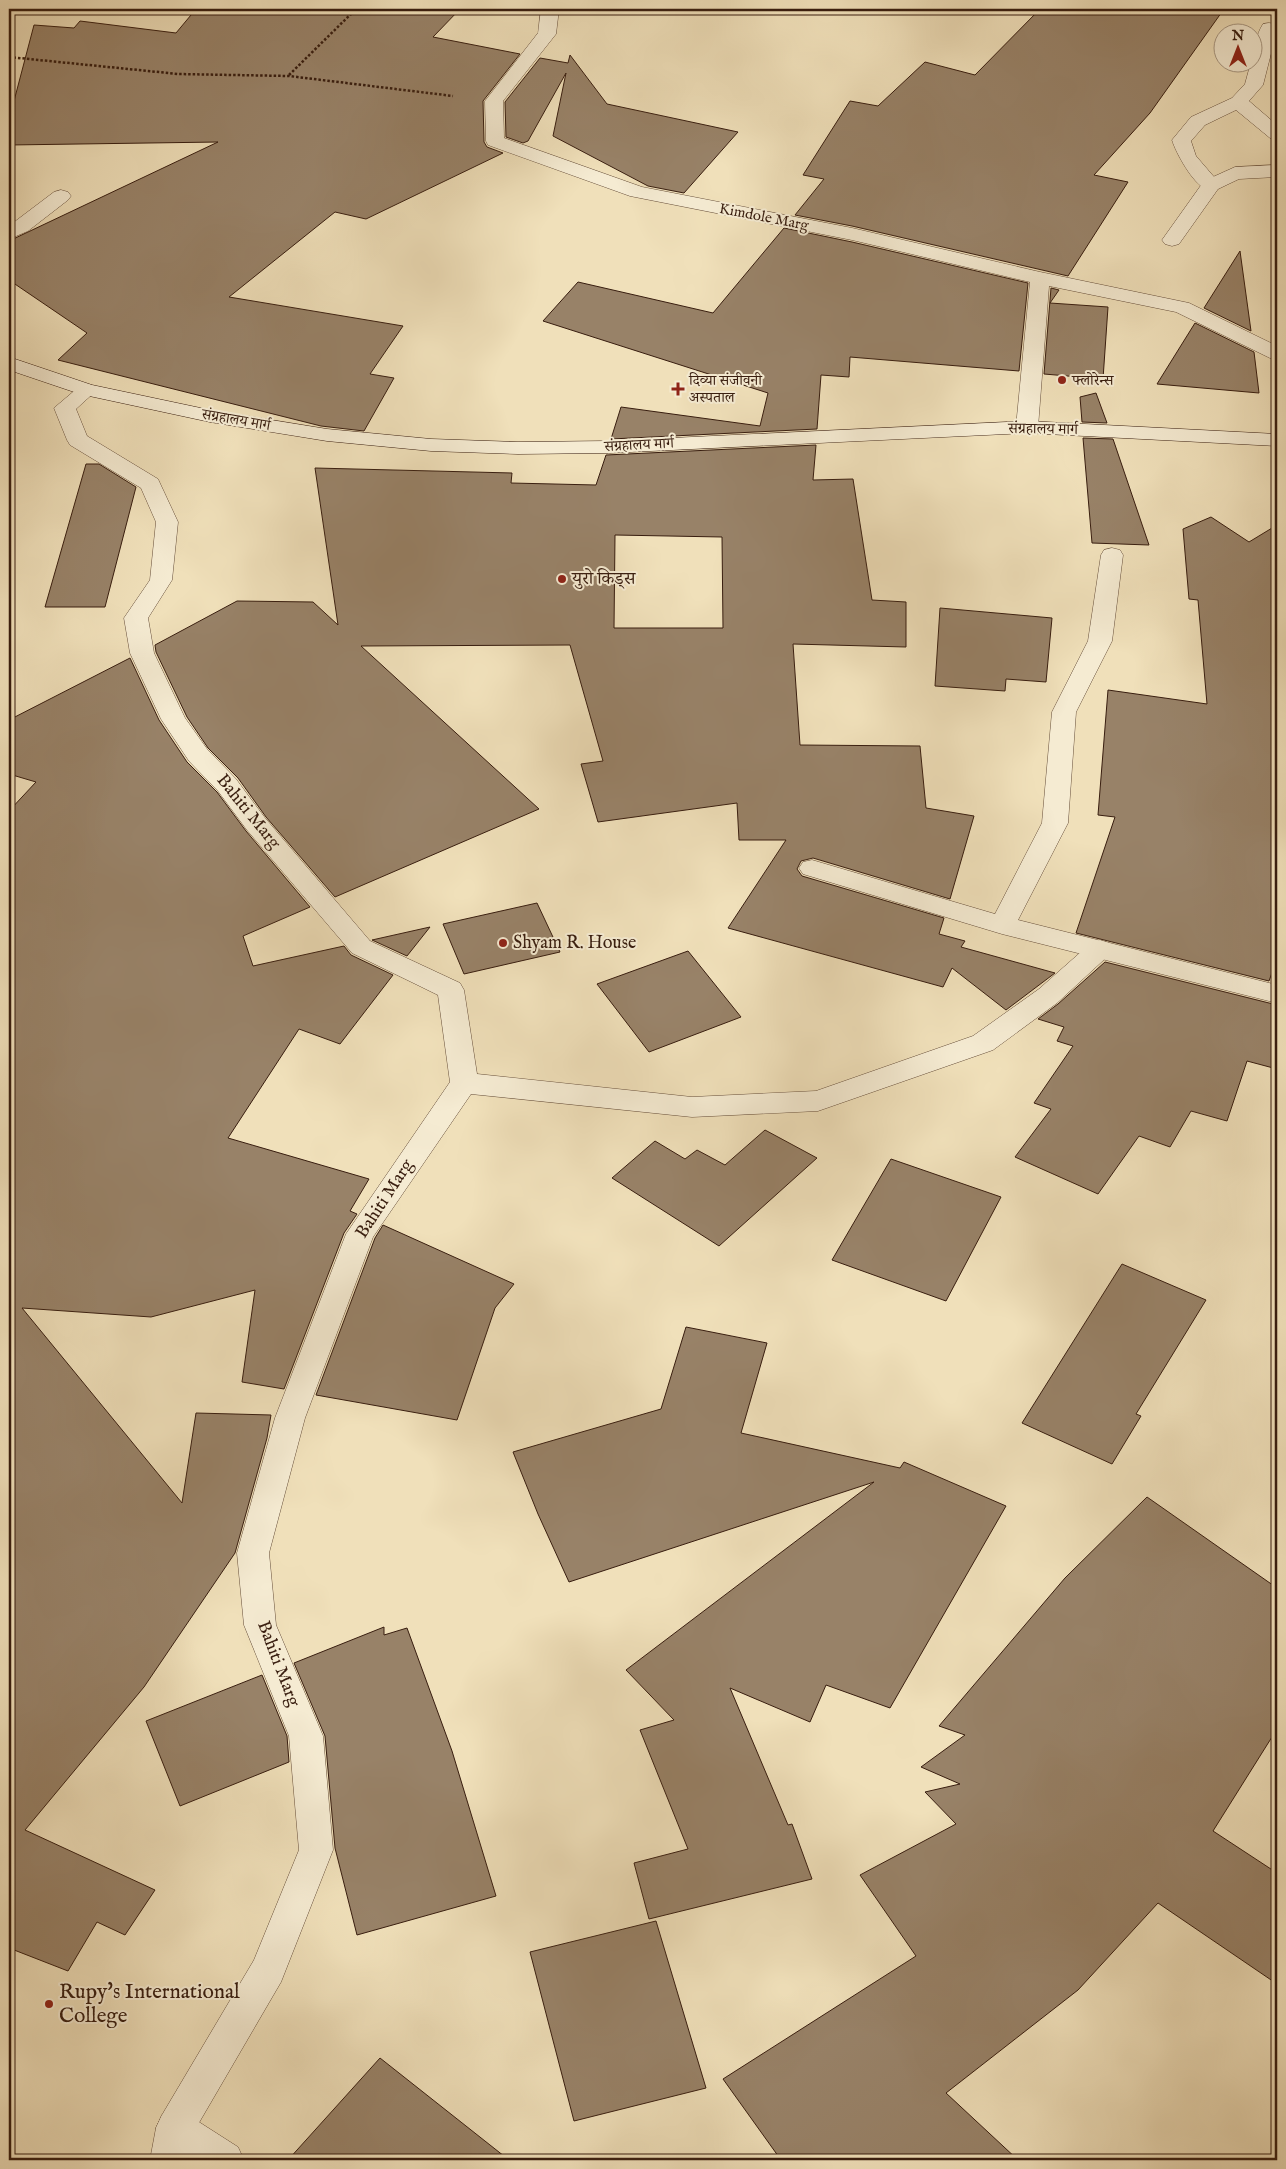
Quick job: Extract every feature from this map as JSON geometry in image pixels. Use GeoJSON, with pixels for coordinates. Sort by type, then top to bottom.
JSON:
{"type":"FeatureCollection","features":[{"type":"Feature","properties":{"kind":"street"},"geometry":{"type":"LineString","coordinates":[[494,101],[547,34],[550,9]]}},
{"type":"Feature","properties":{"kind":"street"},"geometry":{"type":"LineString","coordinates":[[1211,185],[1187,157],[1181,140],[1198,121],[1238,102],[1254,85],[1269,28]]}},
{"type":"Feature","properties":{"kind":"street","name":"Kimdole Marg"},"geometry":{"type":"LineString","coordinates":[[494,101],[495,141],[637,192],[852,234],[1040,278]]}},
{"type":"Feature","properties":{"kind":"street"},"geometry":{"type":"LineString","coordinates":[[1238,102],[1277,134]]}},
{"type":"Feature","properties":{"kind":"street"},"geometry":{"type":"LineString","coordinates":[[1172,240],[1211,185],[1235,173],[1277,171]]}},
{"type":"Feature","properties":{"kind":"street"},"geometry":{"type":"LineString","coordinates":[[9,233],[21,227],[60,196]]}},
{"type":"Feature","properties":{"kind":"street"},"geometry":{"type":"LineString","coordinates":[[1027,426],[1040,278],[1182,307],[1277,354]]}},
{"type":"Feature","properties":{"kind":"street","name":"संग्रहालय मार्ग"},"geometry":{"type":"LineString","coordinates":[[9,363],[87,390],[210,416],[327,435],[441,446],[518,448],[609,447],[1027,426],[1277,440]]}},
{"type":"Feature","properties":{"kind":"street","name":"Bahiti Marg"},"geometry":{"type":"LineString","coordinates":[[87,390],[64,408],[78,440],[150,484],[167,522],[160,580],[136,618],[142,653],[173,719],[198,755],[227,785],[256,824],[362,947],[452,990],[464,1083],[360,1234],[290,1418],[253,1553],[260,1625],[306,1736],[316,1850],[268,1970],[172,2144]]}},
{"type":"Feature","properties":{"kind":"street"},"geometry":{"type":"LineString","coordinates":[[1002,925],[1055,824],[1064,712],[1100,641],[1112,556]]}},
{"type":"Feature","properties":{"kind":"street"},"geometry":{"type":"LineString","coordinates":[[812,868],[1002,925],[1277,994]]}},
{"type":"Feature","properties":{"kind":"street"},"geometry":{"type":"LineString","coordinates":[[464,1083],[692,1107],[818,1101],[982,1043],[1048,996],[1100,949]]}},
{"type":"Feature","properties":{"kind":"street"},"geometry":{"type":"LineString","coordinates":[[172,2144],[225,2160]]}},
{"type":"Feature","properties":{"kind":"path"},"geometry":{"type":"LineString","coordinates":[[289,76],[356,9]]}},
{"type":"Feature","properties":{"kind":"path"},"geometry":{"type":"LineString","coordinates":[[9,57],[178,74],[289,76],[494,101]]}},
{"type":"Feature","properties":{"kind":"building"},"geometry":{"type":"Polygon","coordinates":[[[196,9],[460,9],[433,37],[520,54],[483,101],[484,142],[487,147],[503,153],[366,219],[335,212],[229,297],[403,326],[370,374],[394,378],[364,431],[321,426],[58,360],[87,333],[9,280],[9,241],[218,142],[9,145],[9,120],[34,25],[74,28],[80,21],[176,33],[196,9]]]}},
{"type":"Feature","properties":{"kind":"building"},"geometry":{"type":"Polygon","coordinates":[[[1040,9],[1224,9],[1150,113],[1094,175],[1128,182],[1068,276],[852,226],[795,215],[824,179],[803,175],[850,101],[878,106],[925,62],[975,75],[1040,9]]]}},
{"type":"Feature","properties":{"kind":"building"},"geometry":{"type":"Polygon","coordinates":[[[570,55],[607,104],[738,132],[684,193],[648,186],[553,136],[566,73],[528,141],[523,143],[506,137],[505,102],[540,58],[568,63],[570,55]]]}},
{"type":"Feature","properties":{"kind":"building"},"geometry":{"type":"Polygon","coordinates":[[[784,228],[1028,283],[1019,371],[850,357],[849,377],[821,375],[817,429],[611,439],[621,407],[760,426],[768,393],[543,321],[578,282],[713,313],[784,228]]]}},
{"type":"Feature","properties":{"kind":"building"},"geometry":{"type":"Polygon","coordinates":[[[1240,251],[1251,331],[1204,308],[1240,251]]]}},
{"type":"Feature","properties":{"kind":"building"},"geometry":{"type":"Polygon","coordinates":[[[1051,288],[1059,290],[1050,303],[1108,307],[1103,379],[1044,374],[1051,288]]]}},
{"type":"Feature","properties":{"kind":"building"},"geometry":{"type":"Polygon","coordinates":[[[1195,323],[1254,352],[1259,393],[1157,384],[1195,323]]]}},
{"type":"Feature","properties":{"kind":"building"},"geometry":{"type":"Polygon","coordinates":[[[1096,393],[1107,423],[1082,422],[1080,397],[1096,393]]]}},
{"type":"Feature","properties":{"kind":"building"},"geometry":{"type":"Polygon","coordinates":[[[1083,438],[1113,439],[1149,545],[1092,543],[1083,438]]]}},
{"type":"Feature","properties":{"kind":"building"},"geometry":{"type":"Polygon","coordinates":[[[816,445],[813,480],[853,479],[872,600],[906,602],[906,647],[793,644],[800,745],[920,746],[926,808],[974,816],[950,899],[813,858],[801,861],[797,869],[802,876],[944,918],[939,934],[965,941],[961,947],[1055,973],[1006,1010],[952,968],[943,987],[728,928],[786,840],[739,840],[737,803],[598,822],[581,764],[603,761],[570,645],[361,646],[539,809],[335,897],[266,817],[238,778],[208,748],[187,717],[156,652],[155,645],[237,601],[313,602],[338,625],[315,468],[512,473],[511,483],[596,485],[606,455],[816,445]],[[615,535],[614,628],[723,628],[722,537],[615,535]]]}},
{"type":"Feature","properties":{"kind":"building"},"geometry":{"type":"Polygon","coordinates":[[[86,464],[99,464],[136,487],[105,607],[45,607],[86,464]]]}},
{"type":"Feature","properties":{"kind":"building"},"geometry":{"type":"Polygon","coordinates":[[[1211,517],[1249,542],[1277,525],[1277,959],[1269,981],[1076,933],[1115,817],[1098,815],[1108,690],[1207,704],[1198,600],[1189,599],[1183,529],[1211,517]]]}},
{"type":"Feature","properties":{"kind":"building"},"geometry":{"type":"Polygon","coordinates":[[[940,608],[1052,618],[1046,682],[1006,679],[1005,691],[935,686],[940,608]]]}},
{"type":"Feature","properties":{"kind":"building"},"geometry":{"type":"Polygon","coordinates":[[[130,658],[159,720],[187,762],[217,792],[246,831],[310,907],[243,936],[253,966],[344,946],[351,955],[393,975],[340,1044],[299,1029],[228,1138],[369,1179],[350,1211],[357,1214],[344,1233],[284,1389],[242,1382],[255,1290],[151,1317],[22,1308],[182,1503],[196,1413],[271,1415],[267,1438],[235,1553],[144,1687],[25,1830],[155,1890],[125,1935],[97,1922],[68,1971],[9,1948],[9,811],[36,782],[9,774],[9,720],[130,658]]]}},
{"type":"Feature","properties":{"kind":"building","name":"Shyam R. House"},"geometry":{"type":"Polygon","coordinates":[[[537,903],[560,952],[464,974],[443,924],[537,903]]]}},
{"type":"Feature","properties":{"kind":"building"},"geometry":{"type":"Polygon","coordinates":[[[430,927],[407,956],[372,940],[430,927]]]}},
{"type":"Feature","properties":{"kind":"building"},"geometry":{"type":"Polygon","coordinates":[[[688,951],[741,1017],[649,1052],[597,984],[688,951]]]}},
{"type":"Feature","properties":{"kind":"building"},"geometry":{"type":"Polygon","coordinates":[[[1105,962],[1277,1005],[1277,1069],[1247,1061],[1227,1121],[1191,1111],[1170,1147],[1139,1136],[1098,1194],[1015,1157],[1051,1109],[1034,1103],[1073,1046],[1057,1041],[1064,1027],[1038,1019],[1058,1004],[1105,962]]]}},
{"type":"Feature","properties":{"kind":"building"},"geometry":{"type":"Polygon","coordinates":[[[765,1130],[817,1158],[719,1246],[612,1178],[655,1141],[685,1159],[697,1150],[725,1165],[765,1130]]]}},
{"type":"Feature","properties":{"kind":"building"},"geometry":{"type":"Polygon","coordinates":[[[891,1159],[1001,1197],[946,1301],[832,1260],[891,1159]]]}},
{"type":"Feature","properties":{"kind":"building"},"geometry":{"type":"Polygon","coordinates":[[[383,1225],[514,1284],[495,1308],[457,1420],[316,1395],[375,1238],[383,1225]]]}},
{"type":"Feature","properties":{"kind":"building"},"geometry":{"type":"Polygon","coordinates":[[[1122,1264],[1206,1300],[1136,1414],[1141,1416],[1112,1464],[1022,1423],[1122,1264]]]}},
{"type":"Feature","properties":{"kind":"building"},"geometry":{"type":"Polygon","coordinates":[[[686,1327],[767,1343],[741,1433],[900,1468],[904,1462],[1006,1506],[890,1708],[826,1685],[810,1722],[730,1688],[788,1825],[792,1824],[812,1879],[649,1919],[634,1863],[688,1849],[640,1730],[674,1720],[626,1670],[874,1482],[569,1582],[538,1514],[513,1452],[661,1409],[686,1327]]]}},
{"type":"Feature","properties":{"kind":"building"},"geometry":{"type":"Polygon","coordinates":[[[1147,1497],[1277,1588],[1277,1729],[1213,1831],[1277,1873],[1277,1984],[1158,1903],[1078,1990],[946,2093],[1018,2160],[781,2160],[723,2079],[916,1956],[860,1875],[956,1824],[925,1792],[960,1784],[921,1767],[965,1735],[939,1726],[1065,1578],[1147,1497]]]}},
{"type":"Feature","properties":{"kind":"building"},"geometry":{"type":"Polygon","coordinates":[[[384,1627],[384,1635],[407,1628],[452,1751],[496,1896],[357,1935],[335,1848],[325,1736],[294,1663],[384,1627]]]}},
{"type":"Feature","properties":{"kind":"building"},"geometry":{"type":"Polygon","coordinates":[[[262,1675],[287,1736],[289,1762],[180,1806],[146,1721],[262,1675]]]}},
{"type":"Feature","properties":{"kind":"building"},"geometry":{"type":"Polygon","coordinates":[[[656,1921],[706,2088],[574,2121],[530,1952],[656,1921]]]}},
{"type":"Feature","properties":{"kind":"building"},"geometry":{"type":"Polygon","coordinates":[[[380,2058],[509,2160],[288,2160],[380,2058]]]}},
{"type":"Feature","properties":{"kind":"place","name":"फ्लोरेन्स"},"geometry":{"type":"Point","coordinates":[1062,380]}},
{"type":"Feature","properties":{"kind":"place","name":"दिव्या संजीवनी अस्पताल"},"geometry":{"type":"Point","coordinates":[678,389]}},
{"type":"Feature","properties":{"kind":"place","name":"युरो किड्स"},"geometry":{"type":"Point","coordinates":[562,579]}},
{"type":"Feature","properties":{"kind":"place","name":"Shyam R. House"},"geometry":{"type":"Point","coordinates":[503,943]}},
{"type":"Feature","properties":{"kind":"place","name":"Rupy's International College"},"geometry":{"type":"Point","coordinates":[49,2004]}}]}
